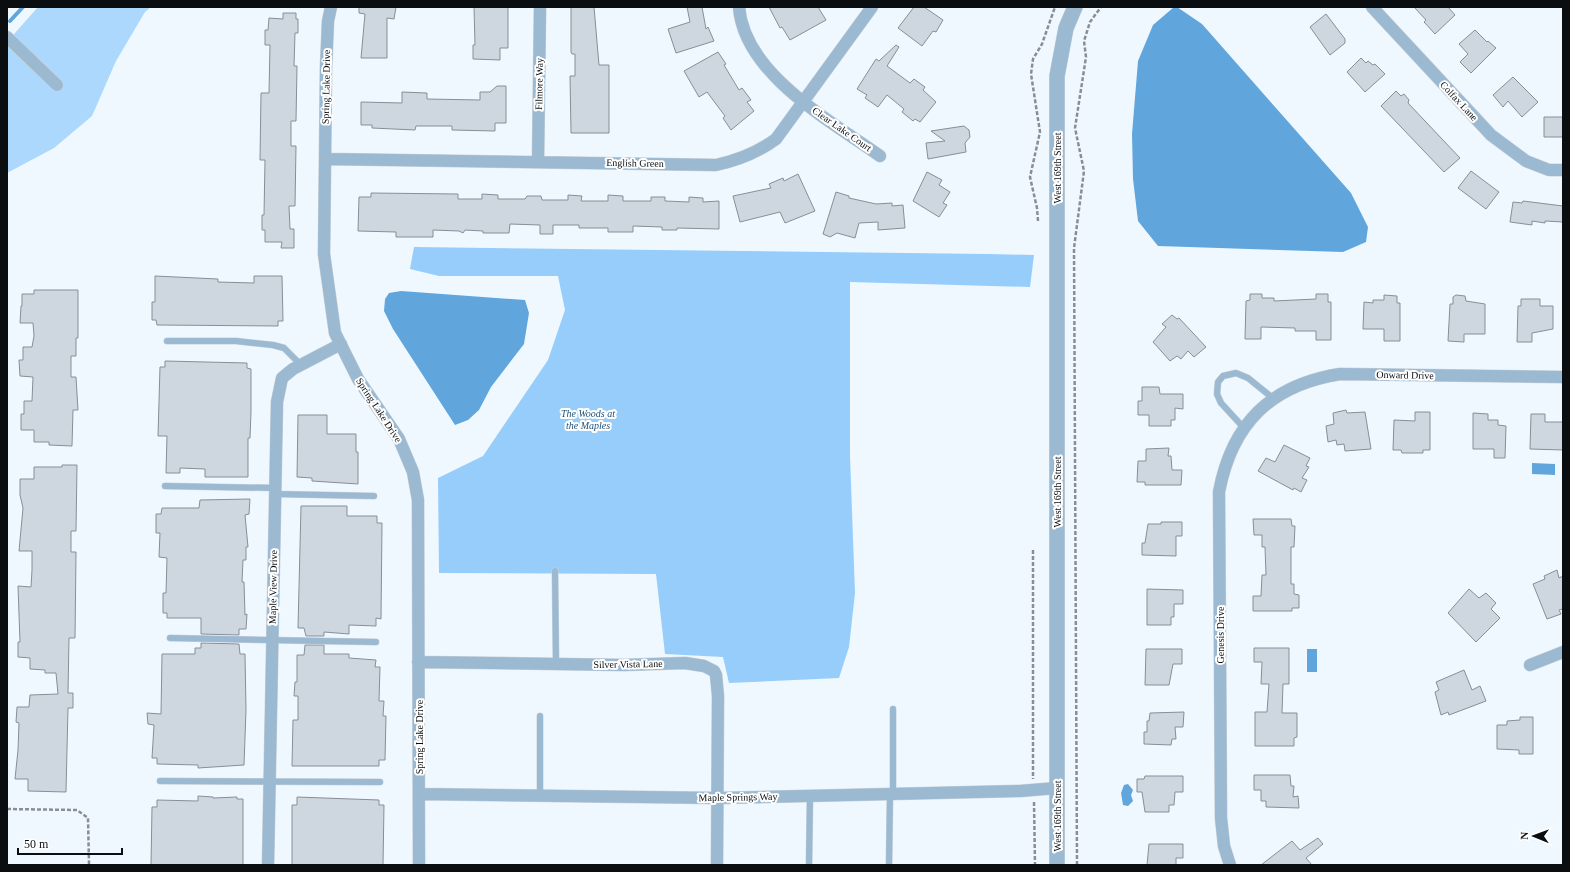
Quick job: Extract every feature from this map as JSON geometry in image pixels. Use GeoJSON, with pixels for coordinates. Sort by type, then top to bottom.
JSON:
{"type":"FeatureCollection","features":[{"type":"Feature","properties":{"kind":"street","name":"Spring Lake Drive"},"geometry":{"type":"LineString","coordinates":[[331,7],[328,21],[326,68],[324,254],[335,334],[358,379],[399,439],[413,472],[418,500],[419,865]]}},
{"type":"Feature","properties":{"kind":"street","name":"Filmore Way"},"geometry":{"type":"LineString","coordinates":[[538,162],[540,7]]}},
{"type":"Feature","properties":{"kind":"street","name":"Clear Lake Court"},"geometry":{"type":"LineString","coordinates":[[739,7],[750,44],[769,71],[804,102],[880,156]]}},
{"type":"Feature","properties":{"kind":"street","name":"English Green"},"geometry":{"type":"LineString","coordinates":[[325,159],[716,164],[737,161],[759,151],[776,139],[872,7]]}},
{"type":"Feature","properties":{"kind":"street","name":"West 169th Street"},"geometry":{"type":"LineString","coordinates":[[1057,865],[1057,76],[1066,28],[1074,7]]}},
{"type":"Feature","properties":{"kind":"street","name":"Colfax Lane"},"geometry":{"type":"LineString","coordinates":[[1372,7],[1491,134],[1508,150],[1526,161],[1549,170],[1563,170]]}},
{"type":"Feature","properties":{"kind":"street"},"geometry":{"type":"LineString","coordinates":[[7,37],[57,85]]}},
{"type":"Feature","properties":{"kind":"street","name":"Maple View Drive"},"geometry":{"type":"LineString","coordinates":[[268,865],[277,402],[282,378],[301,365],[341,344]]}},
{"type":"Feature","properties":{"kind":"street","name":"Onward Drive"},"geometry":{"type":"LineString","coordinates":[[1256,413],[1286,390],[1321,377],[1340,374],[1563,377]]}},
{"type":"Feature","properties":{"kind":"street","name":"Genesis Drive"},"geometry":{"type":"LineString","coordinates":[[1230,865],[1224,846],[1221,818],[1219,492],[1223,471],[1232,449],[1244,428],[1256,413]]}},
{"type":"Feature","properties":{"kind":"street"},"geometry":{"type":"LineString","coordinates":[[1530,665],[1563,652]]}},
{"type":"Feature","properties":{"kind":"street","name":"Silver Vista Lane"},"geometry":{"type":"LineString","coordinates":[[418,662],[556,664],[685,663],[704,666],[714,671],[716,675],[718,696],[718,795]]}},
{"type":"Feature","properties":{"kind":"street","name":"Maple Springs Way"},"geometry":{"type":"LineString","coordinates":[[419,794],[540,796],[810,796],[1034,790],[1057,788]]}},
{"type":"Feature","properties":{"kind":"street"},"geometry":{"type":"LineString","coordinates":[[717,865],[718,795]]}},
{"type":"Feature","properties":{"kind":"lane"},"geometry":{"type":"LineString","coordinates":[[167,341],[236,341],[274,345],[284,348],[301,365]]}},
{"type":"Feature","properties":{"kind":"lane"},"geometry":{"type":"LineString","coordinates":[[1244,428],[1221,403],[1217,394],[1218,382],[1224,376],[1236,373],[1248,378],[1274,399]]}},
{"type":"Feature","properties":{"kind":"lane"},"geometry":{"type":"LineString","coordinates":[[166,486],[374,496]]}},
{"type":"Feature","properties":{"kind":"lane"},"geometry":{"type":"LineString","coordinates":[[555,571],[556,664]]}},
{"type":"Feature","properties":{"kind":"lane"},"geometry":{"type":"LineString","coordinates":[[170,638],[376,642]]}},
{"type":"Feature","properties":{"kind":"lane"},"geometry":{"type":"LineString","coordinates":[[889,865],[893,709]]}},
{"type":"Feature","properties":{"kind":"lane"},"geometry":{"type":"LineString","coordinates":[[540,716],[540,796]]}},
{"type":"Feature","properties":{"kind":"lane"},"geometry":{"type":"LineString","coordinates":[[160,781],[380,782]]}},
{"type":"Feature","properties":{"kind":"lane"},"geometry":{"type":"LineString","coordinates":[[809,865],[810,796]]}},
{"type":"Feature","properties":{"kind":"path"},"geometry":{"type":"LineString","coordinates":[[1038,221],[1037,208],[1030,178],[1040,132],[1031,74],[1032,59],[1042,44],[1055,7]]}},
{"type":"Feature","properties":{"kind":"path"},"geometry":{"type":"LineString","coordinates":[[1077,865],[1074,248],[1084,171],[1075,128],[1086,57],[1084,41],[1090,22],[1101,7]]}},
{"type":"Feature","properties":{"kind":"path"},"geometry":{"type":"LineString","coordinates":[[1033,550],[1035,865]]}},
{"type":"Feature","properties":{"kind":"path"},"geometry":{"type":"LineString","coordinates":[[7,809],[77,810],[88,818],[89,865]]}},
{"type":"Feature","properties":{"kind":"shaded area"},"geometry":{"type":"Polygon","coordinates":[[[38,7],[151,7],[145,12],[116,61],[92,116],[54,148],[7,173],[7,42],[38,7]]]}},
{"type":"Feature","properties":{"kind":"shaded area"},"geometry":{"type":"Polygon","coordinates":[[[1174,7],[1177,7],[1202,24],[1351,193],[1368,227],[1366,242],[1343,252],[1158,246],[1138,221],[1133,179],[1132,134],[1138,61],[1153,25],[1174,7]]]}},
{"type":"Feature","properties":{"kind":"shaded area"},"geometry":{"type":"Polygon","coordinates":[[[401,291],[525,300],[529,313],[524,344],[491,387],[479,410],[468,420],[455,425],[393,329],[384,311],[385,299],[389,293],[401,291]]]}},
{"type":"Feature","properties":{"kind":"shaded area"},"geometry":{"type":"Polygon","coordinates":[[[1532,463],[1555,464],[1555,475],[1532,474],[1532,463]]]}},
{"type":"Feature","properties":{"kind":"shaded area"},"geometry":{"type":"Polygon","coordinates":[[[1307,649],[1317,649],[1317,672],[1307,672],[1307,649]]]}},
{"type":"Feature","properties":{"kind":"shaded area"},"geometry":{"type":"Polygon","coordinates":[[[1128,784],[1133,790],[1131,795],[1133,801],[1128,806],[1123,805],[1121,793],[1124,785],[1128,784]]]}},
{"type":"Feature","properties":{"kind":"green space","name":"The Woods at the Maples"},"geometry":{"type":"Polygon","coordinates":[[[414,247],[1034,255],[1030,287],[850,282],[850,456],[855,593],[849,647],[839,678],[729,683],[723,657],[665,654],[656,574],[439,573],[438,478],[483,456],[548,360],[565,310],[558,276],[439,276],[410,269],[414,247]]]}},
{"type":"Feature","properties":{"kind":"building"},"geometry":{"type":"Polygon","coordinates":[[[359,7],[396,7],[394,19],[387,18],[387,58],[361,58],[365,14],[359,13],[359,7]]]}},
{"type":"Feature","properties":{"kind":"building"},"geometry":{"type":"Polygon","coordinates":[[[474,7],[508,7],[508,48],[500,48],[500,60],[473,59],[473,45],[475,45],[474,7]]]}},
{"type":"Feature","properties":{"kind":"building"},"geometry":{"type":"Polygon","coordinates":[[[571,7],[594,7],[599,65],[609,65],[609,133],[571,133],[570,76],[575,76],[575,54],[572,54],[571,52],[571,7]]]}},
{"type":"Feature","properties":{"kind":"building"},"geometry":{"type":"Polygon","coordinates":[[[687,7],[702,7],[706,29],[708,27],[714,41],[676,53],[668,29],[690,22],[687,7]]]}},
{"type":"Feature","properties":{"kind":"building"},"geometry":{"type":"Polygon","coordinates":[[[769,7],[818,7],[826,20],[790,40],[782,27],[780,28],[769,7]]]}},
{"type":"Feature","properties":{"kind":"building"},"geometry":{"type":"Polygon","coordinates":[[[914,7],[924,7],[943,20],[936,32],[933,31],[922,46],[898,28],[914,7]]]}},
{"type":"Feature","properties":{"kind":"building"},"geometry":{"type":"Polygon","coordinates":[[[1414,7],[1448,7],[1455,15],[1435,34],[1424,22],[1426,20],[1414,7]]]}},
{"type":"Feature","properties":{"kind":"building"},"geometry":{"type":"Polygon","coordinates":[[[283,13],[296,13],[296,19],[298,19],[298,33],[295,33],[294,66],[297,66],[296,121],[291,121],[291,146],[296,146],[295,206],[289,206],[290,229],[294,229],[294,248],[281,248],[282,242],[265,242],[265,230],[262,230],[262,215],[264,215],[265,160],[260,160],[261,93],[269,93],[270,45],[265,45],[265,30],[268,30],[269,18],[283,19],[283,13]]]}},
{"type":"Feature","properties":{"kind":"building"},"geometry":{"type":"Polygon","coordinates":[[[1326,14],[1345,39],[1345,43],[1330,55],[1310,27],[1326,14]]]}},
{"type":"Feature","properties":{"kind":"building"},"geometry":{"type":"Polygon","coordinates":[[[1475,30],[1487,42],[1488,41],[1496,48],[1471,73],[1460,62],[1468,54],[1459,44],[1475,30]]]}},
{"type":"Feature","properties":{"kind":"building"},"geometry":{"type":"Polygon","coordinates":[[[896,45],[899,47],[887,66],[910,83],[914,79],[925,87],[923,90],[936,102],[920,122],[915,119],[913,121],[902,112],[904,109],[887,95],[878,107],[865,98],[867,95],[857,89],[876,59],[879,61],[896,45]]]}},
{"type":"Feature","properties":{"kind":"building"},"geometry":{"type":"Polygon","coordinates":[[[718,52],[739,90],[742,88],[751,100],[747,102],[754,111],[731,130],[723,118],[725,116],[707,92],[699,97],[684,71],[718,52]]]}},
{"type":"Feature","properties":{"kind":"building"},"geometry":{"type":"Polygon","coordinates":[[[1361,58],[1366,63],[1368,61],[1373,65],[1375,64],[1385,74],[1365,92],[1347,72],[1361,58]]]}},
{"type":"Feature","properties":{"kind":"building"},"geometry":{"type":"Polygon","coordinates":[[[1513,77],[1538,102],[1522,117],[1508,101],[1503,107],[1493,95],[1513,77]]]}},
{"type":"Feature","properties":{"kind":"building"},"geometry":{"type":"Polygon","coordinates":[[[497,86],[506,86],[506,123],[495,123],[495,131],[452,130],[452,126],[416,126],[415,130],[372,128],[372,125],[361,125],[361,102],[402,103],[402,92],[427,93],[427,99],[480,100],[480,92],[490,92],[497,86]]]}},
{"type":"Feature","properties":{"kind":"building"},"geometry":{"type":"Polygon","coordinates":[[[1396,91],[1401,96],[1404,94],[1409,100],[1408,103],[1460,158],[1444,172],[1381,106],[1396,91]]]}},
{"type":"Feature","properties":{"kind":"building"},"geometry":{"type":"Polygon","coordinates":[[[1544,117],[1563,117],[1563,137],[1544,137],[1544,117]]]}},
{"type":"Feature","properties":{"kind":"building"},"geometry":{"type":"Polygon","coordinates":[[[964,126],[969,130],[970,137],[965,143],[966,152],[928,159],[926,143],[945,141],[931,131],[964,126]]]}},
{"type":"Feature","properties":{"kind":"building"},"geometry":{"type":"Polygon","coordinates":[[[1471,171],[1499,192],[1486,209],[1458,188],[1471,171]]]}},
{"type":"Feature","properties":{"kind":"building"},"geometry":{"type":"Polygon","coordinates":[[[927,172],[942,180],[939,185],[950,192],[943,203],[947,205],[939,217],[913,201],[927,172]]]}},
{"type":"Feature","properties":{"kind":"building"},"geometry":{"type":"Polygon","coordinates":[[[798,174],[815,211],[785,223],[780,212],[740,222],[733,196],[771,188],[769,184],[783,178],[784,181],[798,174]]]}},
{"type":"Feature","properties":{"kind":"building"},"geometry":{"type":"Polygon","coordinates":[[[836,192],[849,196],[849,198],[876,204],[892,203],[892,206],[903,205],[905,228],[878,230],[878,222],[859,223],[855,238],[837,233],[830,237],[823,234],[836,192]]]}},
{"type":"Feature","properties":{"kind":"building"},"geometry":{"type":"Polygon","coordinates":[[[371,193],[458,194],[458,199],[482,199],[482,194],[498,195],[498,199],[525,199],[527,196],[541,196],[542,200],[568,200],[568,195],[582,196],[581,201],[608,201],[608,195],[623,196],[623,201],[651,201],[651,197],[665,197],[665,201],[689,202],[689,197],[703,198],[703,202],[719,201],[719,229],[677,228],[677,230],[662,230],[662,227],[633,226],[633,232],[608,232],[608,228],[579,228],[579,225],[553,225],[553,234],[540,234],[540,225],[510,224],[509,233],[483,233],[483,231],[465,230],[463,233],[459,231],[433,230],[433,237],[396,237],[396,232],[358,231],[359,197],[371,197],[371,193]]]}},
{"type":"Feature","properties":{"kind":"building"},"geometry":{"type":"Polygon","coordinates":[[[1523,201],[1563,206],[1563,222],[1545,221],[1545,223],[1532,221],[1532,225],[1510,222],[1513,202],[1522,203],[1523,201]]]}},
{"type":"Feature","properties":{"kind":"building"},"geometry":{"type":"Polygon","coordinates":[[[155,276],[218,279],[218,282],[254,283],[254,276],[282,276],[283,321],[278,321],[278,326],[157,325],[156,320],[152,320],[152,302],[155,302],[155,276]]]}},
{"type":"Feature","properties":{"kind":"building"},"geometry":{"type":"Polygon","coordinates":[[[34,290],[78,290],[78,338],[76,338],[76,356],[71,356],[71,377],[76,377],[78,410],[73,410],[72,446],[49,445],[49,442],[34,442],[34,430],[21,430],[21,414],[24,414],[24,401],[32,401],[33,377],[20,376],[19,360],[23,360],[23,347],[32,347],[34,336],[33,323],[20,323],[22,294],[34,294],[34,290]]]}},
{"type":"Feature","properties":{"kind":"building"},"geometry":{"type":"Polygon","coordinates":[[[1250,294],[1262,294],[1262,298],[1274,298],[1274,301],[1316,299],[1316,294],[1328,294],[1328,302],[1331,302],[1331,340],[1316,340],[1316,331],[1295,331],[1295,328],[1261,327],[1261,339],[1245,339],[1246,301],[1250,300],[1250,294]]]}},
{"type":"Feature","properties":{"kind":"building"},"geometry":{"type":"Polygon","coordinates":[[[1384,295],[1397,296],[1397,303],[1400,303],[1400,341],[1384,341],[1384,329],[1363,329],[1364,302],[1373,303],[1373,300],[1384,300],[1384,295]]]}},
{"type":"Feature","properties":{"kind":"building"},"geometry":{"type":"Polygon","coordinates":[[[1456,295],[1465,296],[1466,301],[1485,304],[1485,334],[1464,334],[1464,342],[1448,341],[1450,304],[1453,304],[1453,297],[1456,295]]]}},
{"type":"Feature","properties":{"kind":"building"},"geometry":{"type":"Polygon","coordinates":[[[1521,299],[1540,299],[1540,306],[1553,306],[1553,329],[1532,333],[1532,342],[1517,342],[1518,306],[1521,306],[1521,299]]]}},
{"type":"Feature","properties":{"kind":"building"},"geometry":{"type":"Polygon","coordinates":[[[1172,315],[1177,319],[1179,318],[1206,347],[1194,357],[1188,351],[1181,359],[1177,356],[1170,361],[1153,342],[1166,327],[1162,324],[1172,315]]]}},
{"type":"Feature","properties":{"kind":"building"},"geometry":{"type":"Polygon","coordinates":[[[165,361],[247,363],[247,368],[251,369],[248,477],[205,477],[205,469],[180,468],[180,473],[166,473],[167,436],[158,436],[160,367],[165,367],[165,361]]]}},
{"type":"Feature","properties":{"kind":"building"},"geometry":{"type":"Polygon","coordinates":[[[1142,387],[1159,387],[1160,394],[1183,394],[1183,409],[1175,408],[1175,420],[1171,420],[1171,426],[1149,426],[1149,415],[1138,415],[1138,401],[1142,401],[1142,387]]]}},
{"type":"Feature","properties":{"kind":"building"},"geometry":{"type":"Polygon","coordinates":[[[1346,410],[1347,413],[1365,412],[1371,449],[1345,451],[1344,444],[1337,445],[1336,440],[1328,442],[1326,426],[1334,424],[1333,413],[1346,410]]]}},
{"type":"Feature","properties":{"kind":"building"},"geometry":{"type":"Polygon","coordinates":[[[1415,412],[1430,412],[1430,450],[1423,450],[1423,453],[1402,453],[1401,450],[1393,450],[1394,420],[1415,421],[1415,412]]]}},
{"type":"Feature","properties":{"kind":"building"},"geometry":{"type":"Polygon","coordinates":[[[1473,413],[1488,414],[1488,420],[1498,420],[1498,425],[1506,426],[1505,458],[1494,458],[1494,449],[1473,449],[1473,413]]]}},
{"type":"Feature","properties":{"kind":"building"},"geometry":{"type":"Polygon","coordinates":[[[1531,414],[1545,414],[1545,422],[1563,422],[1563,450],[1530,449],[1531,414]]]}},
{"type":"Feature","properties":{"kind":"building"},"geometry":{"type":"Polygon","coordinates":[[[298,415],[327,415],[327,434],[356,434],[356,452],[358,452],[358,484],[312,481],[312,478],[297,477],[298,415]]]}},
{"type":"Feature","properties":{"kind":"building"},"geometry":{"type":"Polygon","coordinates":[[[1284,445],[1310,458],[1306,466],[1309,467],[1302,478],[1307,480],[1301,492],[1294,488],[1293,490],[1258,471],[1266,458],[1275,462],[1284,445]]]}},
{"type":"Feature","properties":{"kind":"building"},"geometry":{"type":"Polygon","coordinates":[[[1169,448],[1168,456],[1171,456],[1172,470],[1182,470],[1181,485],[1145,485],[1145,482],[1137,482],[1138,461],[1146,461],[1146,449],[1169,448]]]}},
{"type":"Feature","properties":{"kind":"building"},"geometry":{"type":"Polygon","coordinates":[[[62,465],[77,465],[76,531],[71,531],[71,552],[76,552],[75,638],[69,638],[68,693],[73,693],[73,708],[68,708],[66,792],[28,791],[28,779],[15,779],[19,723],[16,722],[17,707],[29,707],[30,695],[58,694],[56,673],[45,673],[45,670],[30,669],[30,658],[18,657],[18,642],[20,642],[18,586],[31,587],[32,570],[32,551],[19,551],[23,508],[20,495],[20,479],[34,479],[34,467],[62,467],[62,465]]]}},
{"type":"Feature","properties":{"kind":"building"},"geometry":{"type":"Polygon","coordinates":[[[250,499],[249,514],[245,515],[248,547],[246,547],[246,560],[243,560],[242,582],[244,582],[245,615],[247,614],[246,629],[239,629],[239,635],[201,634],[201,618],[167,618],[167,613],[163,613],[163,593],[166,593],[167,558],[159,557],[160,533],[156,533],[156,514],[161,514],[162,508],[199,508],[200,500],[250,499]]]}},
{"type":"Feature","properties":{"kind":"building"},"geometry":{"type":"Polygon","coordinates":[[[301,506],[347,506],[347,516],[377,516],[377,523],[382,523],[381,619],[376,618],[376,626],[349,625],[349,634],[324,632],[324,636],[306,636],[304,628],[298,628],[301,506]]]}},
{"type":"Feature","properties":{"kind":"building"},"geometry":{"type":"Polygon","coordinates":[[[1253,519],[1291,519],[1292,526],[1295,526],[1294,547],[1291,547],[1291,584],[1294,584],[1294,594],[1299,595],[1299,608],[1292,608],[1292,611],[1253,611],[1253,596],[1261,596],[1262,575],[1266,575],[1265,547],[1262,547],[1262,535],[1254,535],[1253,519]]]}},
{"type":"Feature","properties":{"kind":"building"},"geometry":{"type":"Polygon","coordinates":[[[1161,522],[1182,522],[1182,536],[1176,536],[1176,556],[1142,555],[1142,543],[1145,543],[1148,524],[1161,524],[1161,522]]]}},
{"type":"Feature","properties":{"kind":"building"},"geometry":{"type":"Polygon","coordinates":[[[1557,570],[1559,578],[1563,576],[1563,609],[1559,610],[1561,614],[1547,619],[1533,584],[1545,579],[1544,576],[1557,570]]]}},
{"type":"Feature","properties":{"kind":"building"},"geometry":{"type":"Polygon","coordinates":[[[1147,589],[1183,590],[1183,604],[1174,604],[1174,617],[1171,617],[1171,625],[1147,625],[1147,589]]]}},
{"type":"Feature","properties":{"kind":"building"},"geometry":{"type":"Polygon","coordinates":[[[1469,589],[1479,598],[1486,593],[1496,603],[1491,609],[1500,618],[1476,642],[1448,613],[1469,589]]]}},
{"type":"Feature","properties":{"kind":"building"},"geometry":{"type":"Polygon","coordinates":[[[201,643],[239,644],[240,654],[245,654],[246,710],[244,765],[198,768],[198,765],[157,764],[157,758],[152,758],[154,725],[148,724],[147,713],[161,714],[162,654],[195,654],[195,648],[201,648],[201,643]]]}},
{"type":"Feature","properties":{"kind":"building"},"geometry":{"type":"Polygon","coordinates":[[[305,645],[324,645],[324,654],[349,654],[349,658],[376,660],[375,667],[380,667],[379,701],[384,701],[383,716],[386,716],[385,760],[379,760],[379,766],[292,766],[293,720],[298,720],[298,696],[294,696],[295,682],[297,682],[297,655],[304,655],[305,645]]]}},
{"type":"Feature","properties":{"kind":"building"},"geometry":{"type":"Polygon","coordinates":[[[1254,648],[1289,648],[1289,684],[1283,684],[1282,713],[1297,713],[1297,737],[1294,738],[1294,746],[1255,746],[1255,712],[1267,712],[1269,684],[1261,684],[1262,662],[1254,662],[1254,648]]]}},
{"type":"Feature","properties":{"kind":"building"},"geometry":{"type":"Polygon","coordinates":[[[1146,649],[1182,649],[1182,664],[1173,664],[1169,685],[1145,685],[1146,649]]]}},
{"type":"Feature","properties":{"kind":"building"},"geometry":{"type":"Polygon","coordinates":[[[1464,670],[1472,690],[1480,686],[1486,701],[1449,715],[1448,712],[1441,715],[1435,692],[1439,690],[1436,682],[1464,670]]]}},
{"type":"Feature","properties":{"kind":"building"},"geometry":{"type":"Polygon","coordinates":[[[1184,712],[1183,727],[1175,727],[1176,739],[1172,739],[1171,745],[1144,744],[1144,732],[1147,732],[1147,721],[1149,721],[1150,713],[1184,712]]]}},
{"type":"Feature","properties":{"kind":"building"},"geometry":{"type":"Polygon","coordinates":[[[1520,717],[1533,717],[1533,754],[1519,754],[1519,750],[1497,749],[1497,725],[1507,725],[1507,721],[1520,720],[1520,717]]]}},
{"type":"Feature","properties":{"kind":"building"},"geometry":{"type":"Polygon","coordinates":[[[1254,775],[1290,775],[1291,786],[1294,786],[1293,797],[1298,796],[1299,808],[1266,807],[1266,801],[1261,801],[1261,790],[1254,790],[1254,775]]]}},
{"type":"Feature","properties":{"kind":"building"},"geometry":{"type":"Polygon","coordinates":[[[1145,776],[1183,776],[1183,792],[1175,792],[1174,805],[1169,805],[1169,812],[1145,812],[1142,792],[1137,792],[1137,779],[1144,779],[1145,776]]]}},
{"type":"Feature","properties":{"kind":"building"},"geometry":{"type":"Polygon","coordinates":[[[198,796],[213,798],[237,797],[237,799],[243,799],[243,865],[151,865],[152,807],[157,807],[157,800],[198,801],[198,796]]]}},
{"type":"Feature","properties":{"kind":"building"},"geometry":{"type":"Polygon","coordinates":[[[297,797],[379,800],[379,805],[384,805],[383,865],[292,865],[292,805],[297,805],[297,797]]]}},
{"type":"Feature","properties":{"kind":"building"},"geometry":{"type":"Polygon","coordinates":[[[1318,838],[1323,844],[1306,858],[1312,865],[1261,865],[1292,841],[1300,850],[1318,838]]]}},
{"type":"Feature","properties":{"kind":"building"},"geometry":{"type":"Polygon","coordinates":[[[1149,844],[1183,844],[1183,858],[1176,858],[1176,865],[1147,865],[1149,844]]]}},
{"type":"Feature","properties":{"kind":"waterway"},"geometry":{"type":"LineString","coordinates":[[10,21],[23,7]]}}]}
